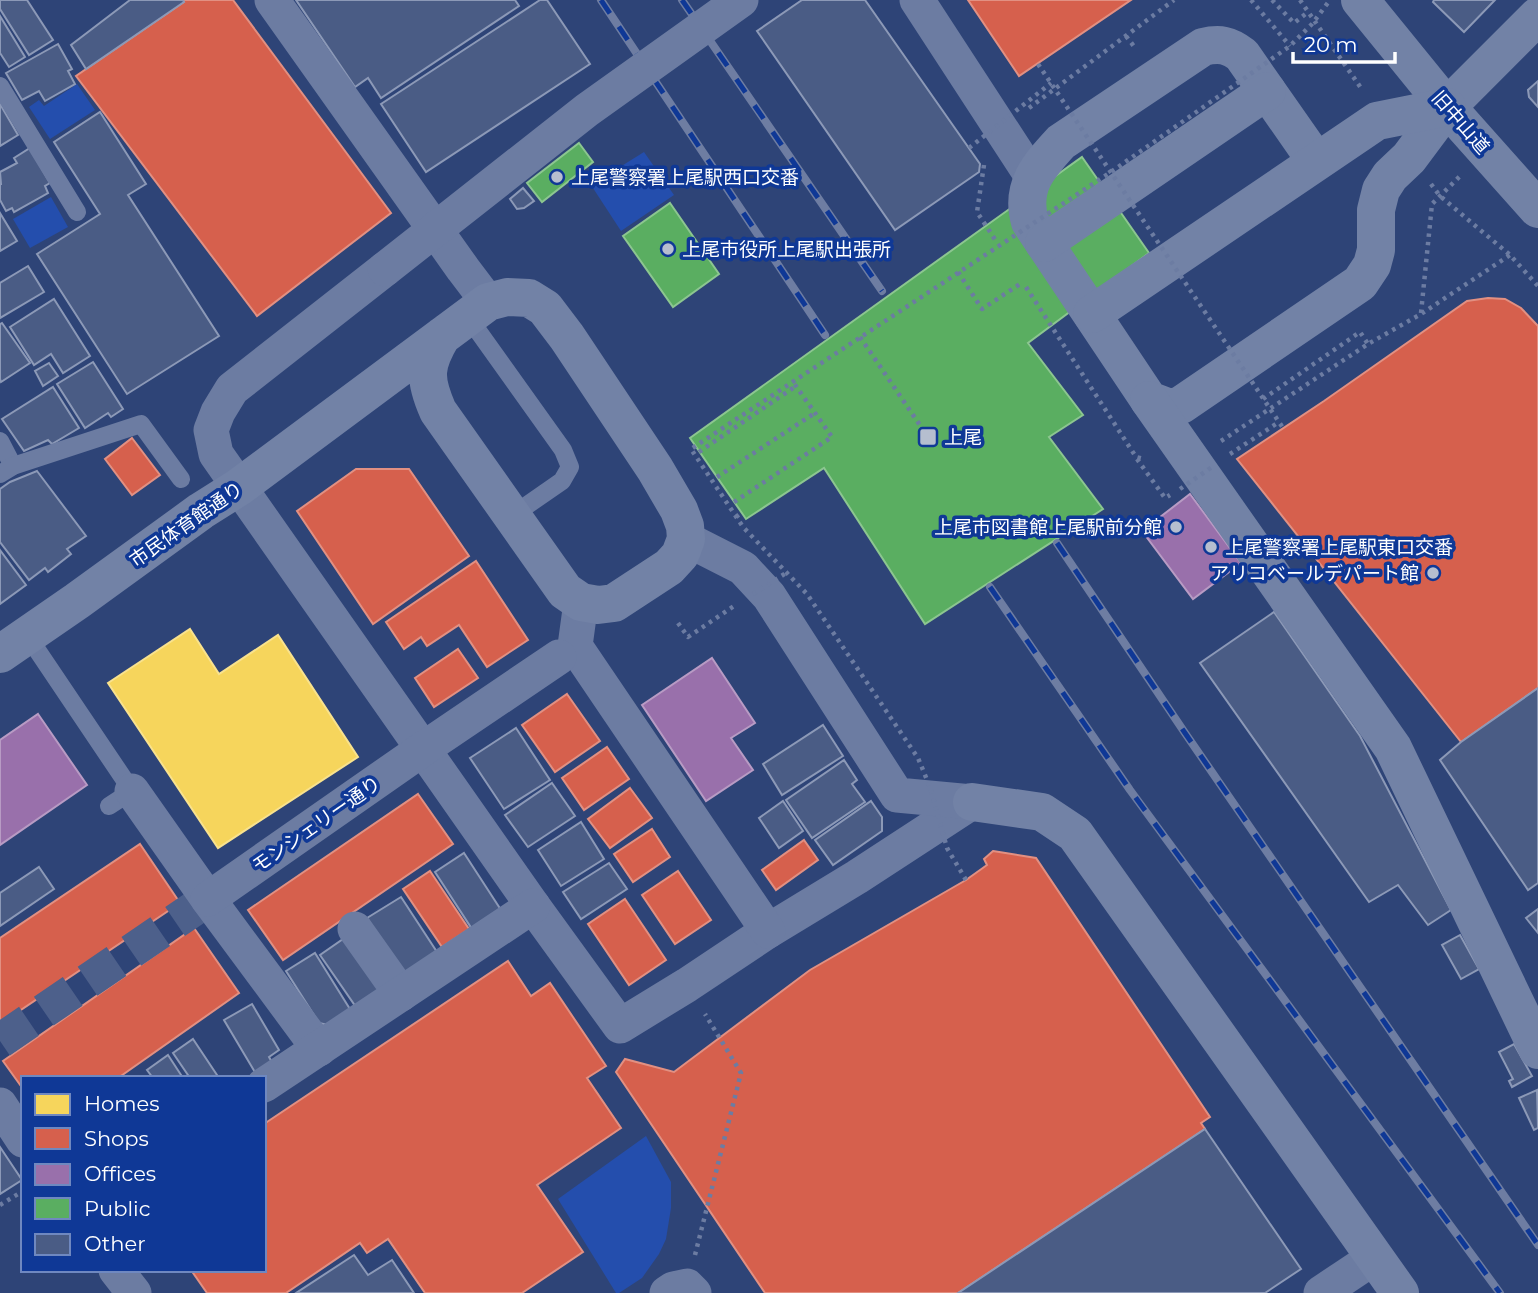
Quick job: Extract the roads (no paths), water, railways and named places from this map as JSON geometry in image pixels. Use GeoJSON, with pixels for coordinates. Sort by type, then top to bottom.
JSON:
{"type":"FeatureCollection","features":[{"type":"Feature","properties":{"kind":"street"},"geometry":{"type":"LineString","coordinates":[[272,0],[455,258],[466,318]]}},
{"type":"Feature","properties":{"kind":"street"},"geometry":{"type":"LineString","coordinates":[[741,0],[587,110],[232,389],[211,430],[216,454],[620,1026],[972,802]]}},
{"type":"Feature","properties":{"kind":"street"},"geometry":{"type":"LineString","coordinates":[[918,0],[1033,178]]}},
{"type":"Feature","properties":{"kind":"street","name":"旧中山道"},"geometry":{"type":"LineString","coordinates":[[1360,0],[1447,107],[1538,209]]}},
{"type":"Feature","properties":{"kind":"street"},"geometry":{"type":"LineString","coordinates":[[1149,400],[1170,408],[1181,405],[1360,284],[1372,265],[1376,250],[1376,210],[1381,190],[1390,176],[1409,158],[1447,107],[1538,16]]}},
{"type":"Feature","properties":{"kind":"street"},"geometry":{"type":"LineString","coordinates":[[1315,161],[1242,55],[1232,48],[1215,44],[1203,47],[1061,142],[1045,159],[1033,178],[1026,207],[1030,222],[1149,400],[1393,748],[1534,1028]]}},
{"type":"Feature","properties":{"kind":"street"},"geometry":{"type":"LineString","coordinates":[[1044,243],[1267,91]]}},
{"type":"Feature","properties":{"kind":"street"},"geometry":{"type":"LineString","coordinates":[[1092,314],[1377,121],[1447,107]]}},
{"type":"Feature","properties":{"kind":"street"},"geometry":{"type":"LineString","coordinates":[[507,296],[529,298],[545,308],[567,337],[655,469],[679,510],[685,526],[686,539],[680,555],[669,567],[614,603],[598,605],[581,602],[565,591],[438,411],[429,391],[427,373],[431,354],[466,318],[507,296]]}},
{"type":"Feature","properties":{"kind":"street","name":"市民体育館通り"},"geometry":{"type":"LineString","coordinates":[[13,645],[239,486],[466,318]]}},
{"type":"Feature","properties":{"kind":"street"},"geometry":{"type":"LineString","coordinates":[[369,390],[386,387],[404,390],[421,396],[438,411]]}},
{"type":"Feature","properties":{"kind":"street"},"geometry":{"type":"LineString","coordinates":[[686,539],[743,568],[769,596],[897,794],[1042,812],[1075,834],[1401,1293]]}},
{"type":"Feature","properties":{"kind":"street"},"geometry":{"type":"LineString","coordinates":[[581,602],[575,646],[768,931]]}},
{"type":"Feature","properties":{"kind":"street","name":"モンシェリー通り"},"geometry":{"type":"LineString","coordinates":[[208,900],[559,657]]}},
{"type":"Feature","properties":{"kind":"street"},"geometry":{"type":"LineString","coordinates":[[121,799],[208,900],[319,1049]]}},
{"type":"Feature","properties":{"kind":"street"},"geometry":{"type":"LineString","coordinates":[[266,1084],[533,906]]}},
{"type":"Feature","properties":{"kind":"street"},"geometry":{"type":"LineString","coordinates":[[355,929],[401,994]]}},
{"type":"Feature","properties":{"kind":"street"},"geometry":{"type":"LineString","coordinates":[[0,1105],[21,1137]]}},
{"type":"Feature","properties":{"kind":"street"},"geometry":{"type":"LineString","coordinates":[[1321,1293],[1375,1257]]}},
{"type":"Feature","properties":{"kind":"street"},"geometry":{"type":"LineString","coordinates":[[118,1272],[134,1293]]}},
{"type":"Feature","properties":{"kind":"lane"},"geometry":{"type":"LineString","coordinates":[[0,86],[76,212]]}},
{"type":"Feature","properties":{"kind":"lane"},"geometry":{"type":"LineString","coordinates":[[466,318],[563,450],[570,467],[562,481],[513,516]]}},
{"type":"Feature","properties":{"kind":"lane"},"geometry":{"type":"LineString","coordinates":[[0,441],[6,470],[141,424],[181,479]]}},
{"type":"Feature","properties":{"kind":"lane"},"geometry":{"type":"LineString","coordinates":[[13,645],[121,799]]}},
{"type":"Feature","properties":{"kind":"tunnel"},"geometry":{"type":"LineString","coordinates":[[0,1041],[208,899]]}},
{"type":"Feature","properties":{"kind":"railway"},"geometry":{"type":"LineString","coordinates":[[601,0],[825,335]]}},
{"type":"Feature","properties":{"kind":"railway"},"geometry":{"type":"LineString","coordinates":[[682,0],[882,291]]}},
{"type":"Feature","properties":{"kind":"railway"},"geometry":{"type":"LineString","coordinates":[[1057,543],[1538,1245]]}},
{"type":"Feature","properties":{"kind":"railway"},"geometry":{"type":"LineString","coordinates":[[990,587],[1130,790],[1500,1293]]}},
{"type":"Feature","properties":{"kind":"place","name":"上尾警察署上尾駅西口交番"},"geometry":{"type":"Point","coordinates":[557,177]}},
{"type":"Feature","properties":{"kind":"place","name":"上尾市役所上尾駅出張所"},"geometry":{"type":"Point","coordinates":[668,249]}},
{"type":"Feature","properties":{"kind":"place","name":"上尾"},"geometry":{"type":"Point","coordinates":[928,437]}},
{"type":"Feature","properties":{"kind":"place","name":"上尾市図書館上尾駅前分館"},"geometry":{"type":"Point","coordinates":[1176,527]}},
{"type":"Feature","properties":{"kind":"place","name":"上尾警察署上尾駅東口交番"},"geometry":{"type":"Point","coordinates":[1211,547]}},
{"type":"Feature","properties":{"kind":"place","name":"アリコベールデパート館"},"geometry":{"type":"Point","coordinates":[1433,573]}}]}
